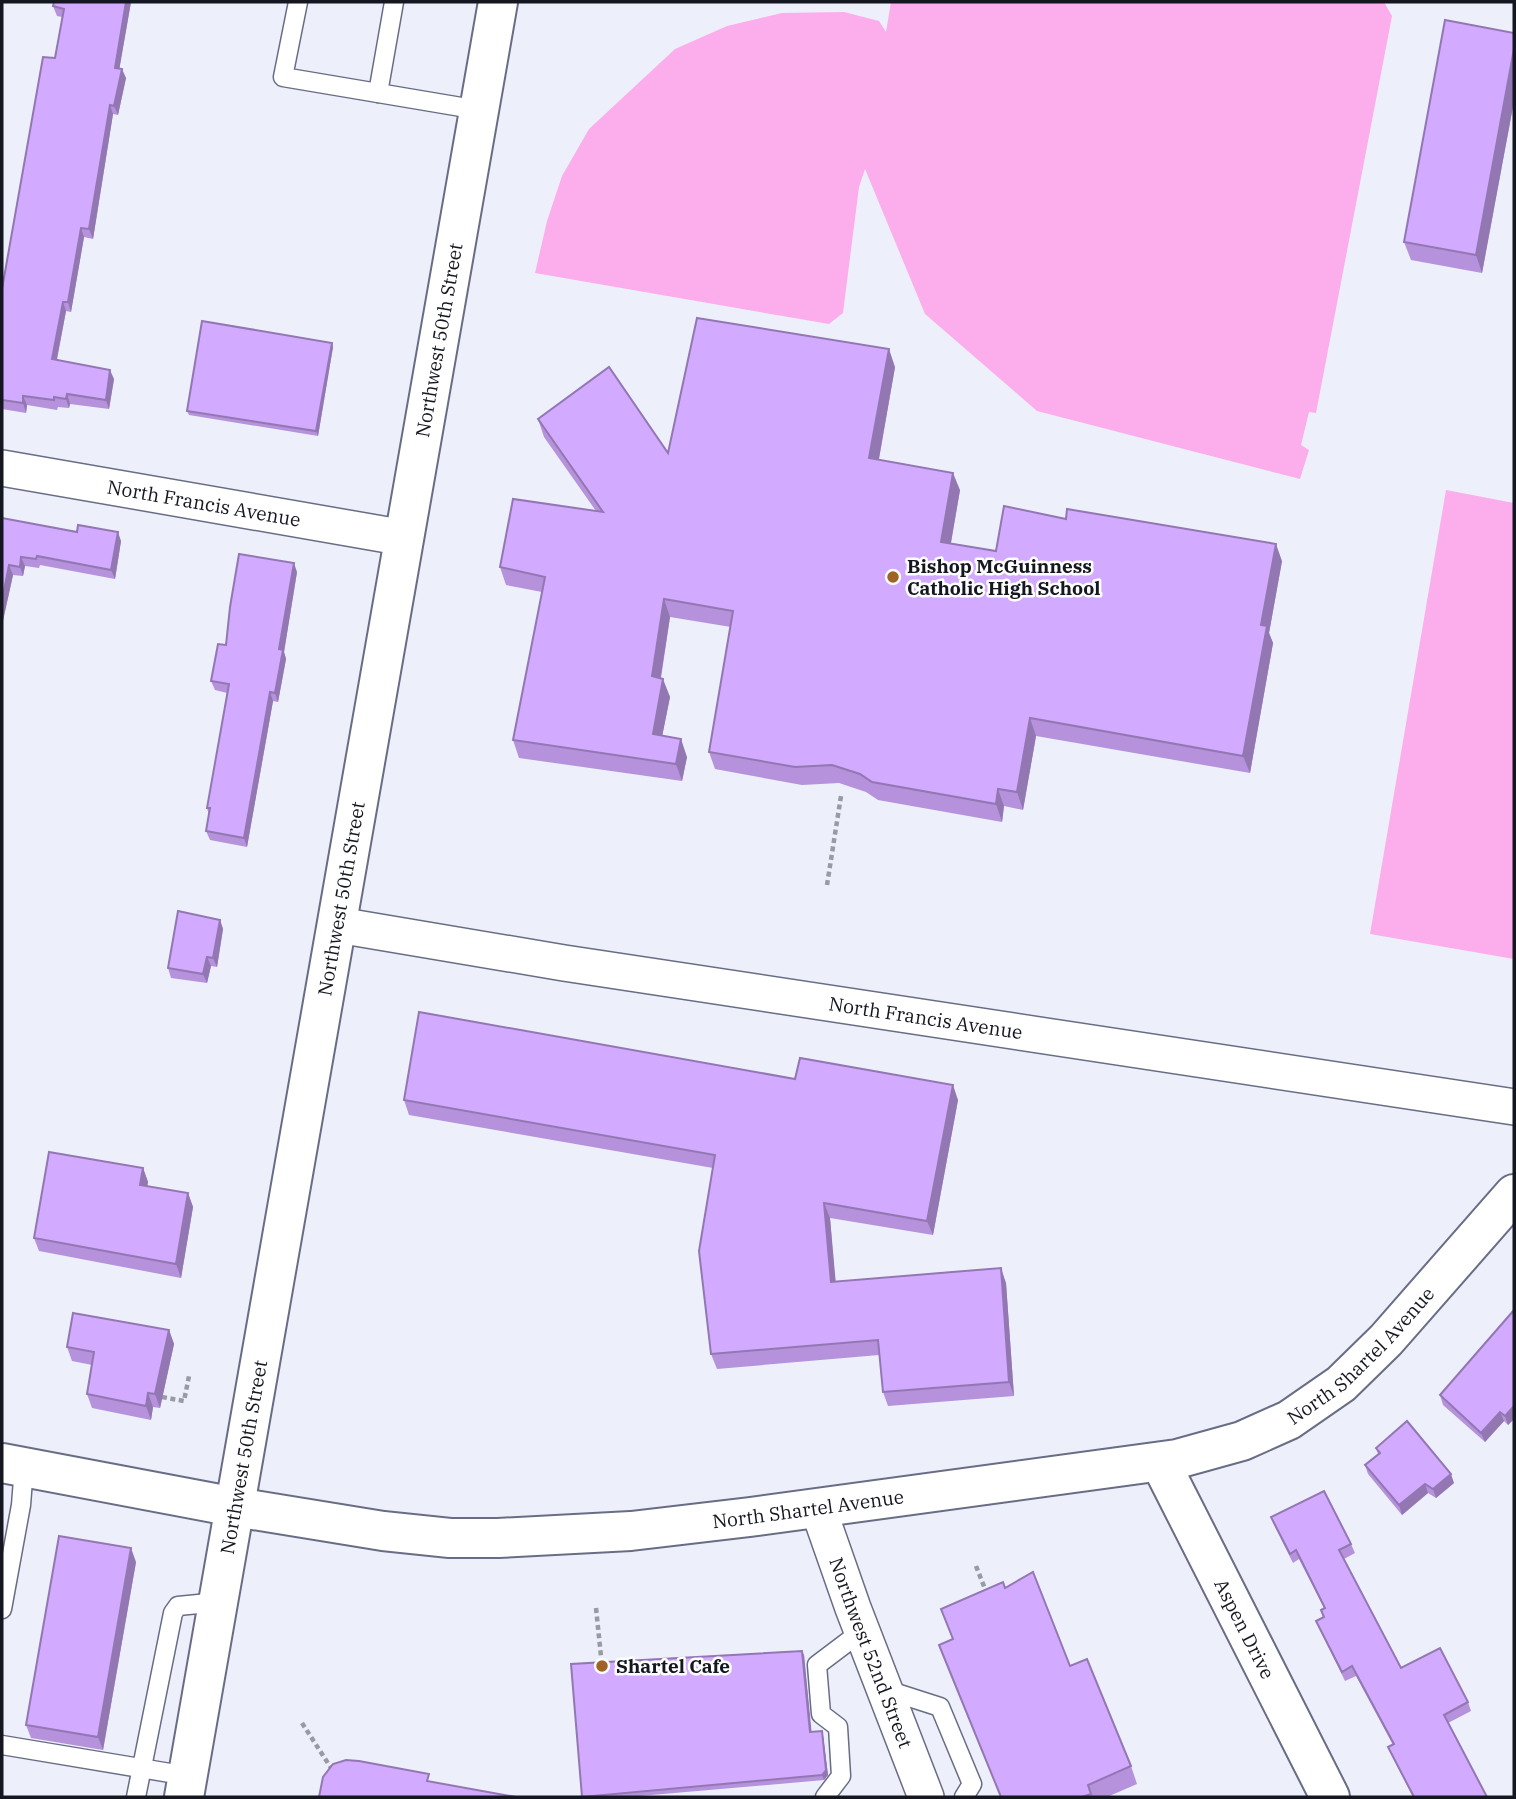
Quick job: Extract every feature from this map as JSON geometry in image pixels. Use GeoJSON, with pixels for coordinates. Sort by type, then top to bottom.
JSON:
{"type":"FeatureCollection","features":[{"type":"Feature","properties":{"kind":"street","name":"Northwest 50th Street"},"geometry":{"type":"LineString","coordinates":[[186,1787],[498,2]]}},
{"type":"Feature","properties":{"kind":"street","name":"North Francis Avenue"},"geometry":{"type":"LineString","coordinates":[[2,468],[405,538]]}},
{"type":"Feature","properties":{"kind":"street","name":"North Francis Avenue"},"geometry":{"type":"LineString","coordinates":[[338,925],[564,964],[1514,1107]]}},
{"type":"Feature","properties":{"kind":"street","name":"North Shartel Avenue"},"geometry":{"type":"LineString","coordinates":[[13,1465],[235,1507],[383,1531],[450,1538],[535,1538],[631,1531],[1160,1462],[1242,1441],[1289,1420],[1341,1384],[1386,1340],[1514,1194]]}},
{"type":"Feature","properties":{"kind":"street","name":"Aspen Drive"},"geometry":{"type":"LineString","coordinates":[[1160,1462],[1330,1797]]}},
{"type":"Feature","properties":{"kind":"street","name":"Northwest 52nd Street"},"geometry":{"type":"LineString","coordinates":[[818,1508],[883,1689],[926,1797]]}},
{"type":"Feature","properties":{"kind":"lane"},"geometry":{"type":"LineString","coordinates":[[298,2],[283,78],[479,110]]}},
{"type":"Feature","properties":{"kind":"lane"},"geometry":{"type":"LineString","coordinates":[[378,93],[394,2]]}},
{"type":"Feature","properties":{"kind":"lane"},"geometry":{"type":"LineString","coordinates":[[2,1609],[21,1505],[13,1465]]}},
{"type":"Feature","properties":{"kind":"lane"},"geometry":{"type":"LineString","coordinates":[[136,1797],[173,1613],[178,1606],[219,1602]]}},
{"type":"Feature","properties":{"kind":"lane"},"geometry":{"type":"LineString","coordinates":[[825,1797],[841,1776],[838,1727],[821,1714],[817,1665],[862,1631]]}},
{"type":"Feature","properties":{"kind":"lane"},"geometry":{"type":"LineString","coordinates":[[883,1689],[940,1707],[972,1784],[964,1797]]}},
{"type":"Feature","properties":{"kind":"lane"},"geometry":{"type":"LineString","coordinates":[[2,1745],[142,1769],[186,1787]]}},
{"type":"Feature","properties":{"kind":"path"},"geometry":{"type":"LineString","coordinates":[[827,885],[841,796]]}},
{"type":"Feature","properties":{"kind":"path"},"geometry":{"type":"LineString","coordinates":[[162,1397],[184,1401],[189,1376]]}},
{"type":"Feature","properties":{"kind":"path"},"geometry":{"type":"LineString","coordinates":[[976,1566],[988,1596]]}},
{"type":"Feature","properties":{"kind":"path"},"geometry":{"type":"LineString","coordinates":[[596,1608],[602,1667]]}},
{"type":"Feature","properties":{"kind":"path"},"geometry":{"type":"LineString","coordinates":[[302,1723],[337,1777]]}},
{"type":"Feature","properties":{"kind":"shaded area"},"geometry":{"type":"Polygon","coordinates":[[[891,2],[1384,2],[1392,16],[1316,413],[1309,412],[1301,445],[1309,450],[1300,479],[1037,411],[925,314],[865,169],[859,187],[843,313],[829,324],[535,273],[547,221],[562,176],[589,129],[675,49],[727,26],[782,13],[844,12],[879,21],[886,32],[891,2]]]}},
{"type":"Feature","properties":{"kind":"shaded area"},"geometry":{"type":"Polygon","coordinates":[[[1446,490],[1514,503],[1514,959],[1370,934],[1446,490]]]}},
{"type":"Feature","properties":{"kind":"building"},"geometry":{"type":"Polygon","coordinates":[[[54,2],[126,2],[115,68],[122,69],[114,106],[110,105],[89,229],[81,228],[68,302],[63,302],[52,359],[110,370],[106,400],[67,394],[66,399],[54,397],[54,400],[23,396],[23,403],[2,400],[2,289],[43,57],[55,58],[64,9],[53,6],[54,2]]]}},
{"type":"Feature","properties":{"kind":"building"},"geometry":{"type":"Polygon","coordinates":[[[1445,20],[1514,33],[1514,49],[1476,255],[1404,242],[1445,20]]]}},
{"type":"Feature","properties":{"kind":"building","name":"Bishop McGuinness Catholic High School"},"geometry":{"type":"Polygon","coordinates":[[[697,318],[889,349],[869,458],[953,473],[941,542],[996,551],[1004,506],[1066,519],[1067,509],[1276,544],[1261,625],[1267,626],[1243,756],[1030,718],[1017,792],[998,789],[996,804],[872,782],[860,774],[832,765],[795,767],[709,752],[733,611],[664,599],[652,676],[663,679],[653,734],[681,739],[676,764],[513,740],[545,577],[500,567],[513,499],[603,512],[538,419],[609,367],[668,453],[697,318]]]}},
{"type":"Feature","properties":{"kind":"building"},"geometry":{"type":"Polygon","coordinates":[[[202,321],[332,343],[316,431],[187,411],[202,321]]]}},
{"type":"Feature","properties":{"kind":"building"},"geometry":{"type":"Polygon","coordinates":[[[2,518],[77,532],[78,525],[118,532],[111,570],[37,556],[36,559],[21,557],[20,567],[9,565],[2,601],[2,518]]]}},
{"type":"Feature","properties":{"kind":"building"},"geometry":{"type":"Polygon","coordinates":[[[239,554],[294,563],[279,649],[283,650],[275,693],[270,692],[244,838],[206,831],[210,808],[207,808],[229,684],[211,681],[218,644],[226,645],[239,554]]]}},
{"type":"Feature","properties":{"kind":"building"},"geometry":{"type":"Polygon","coordinates":[[[178,911],[220,920],[213,958],[207,957],[203,974],[168,968],[178,911]]]}},
{"type":"Feature","properties":{"kind":"building"},"geometry":{"type":"Polygon","coordinates":[[[419,1012],[795,1079],[800,1058],[953,1085],[927,1221],[824,1203],[831,1282],[1001,1268],[1009,1382],[883,1392],[878,1340],[711,1354],[699,1251],[715,1155],[404,1100],[419,1012]]]}},
{"type":"Feature","properties":{"kind":"building"},"geometry":{"type":"Polygon","coordinates":[[[49,1152],[143,1168],[140,1185],[188,1193],[176,1264],[34,1238],[49,1152]]]}},
{"type":"Feature","properties":{"kind":"building"},"geometry":{"type":"Polygon","coordinates":[[[1514,1310],[1514,1406],[1505,1416],[1500,1412],[1481,1433],[1440,1395],[1514,1310]]]}},
{"type":"Feature","properties":{"kind":"building"},"geometry":{"type":"Polygon","coordinates":[[[73,1313],[169,1330],[155,1394],[148,1393],[146,1406],[87,1394],[94,1352],[67,1347],[73,1313]]]}},
{"type":"Feature","properties":{"kind":"building"},"geometry":{"type":"Polygon","coordinates":[[[1407,1421],[1451,1474],[1433,1489],[1425,1484],[1399,1505],[1365,1465],[1380,1453],[1376,1448],[1407,1421]]]}},
{"type":"Feature","properties":{"kind":"building"},"geometry":{"type":"Polygon","coordinates":[[[1324,1491],[1351,1544],[1339,1550],[1401,1668],[1440,1648],[1468,1702],[1444,1715],[1487,1797],[1414,1797],[1388,1747],[1394,1744],[1352,1666],[1342,1672],[1316,1621],[1324,1617],[1321,1610],[1325,1608],[1296,1550],[1290,1554],[1271,1517],[1324,1491]]]}},
{"type":"Feature","properties":{"kind":"building"},"geometry":{"type":"Polygon","coordinates":[[[59,1536],[131,1548],[98,1737],[26,1725],[59,1536]]]}},
{"type":"Feature","properties":{"kind":"building"},"geometry":{"type":"Polygon","coordinates":[[[1033,1572],[1070,1666],[1087,1659],[1131,1766],[1088,1785],[1091,1794],[1082,1797],[1001,1797],[939,1645],[953,1639],[941,1609],[1003,1582],[1005,1588],[1033,1572]]]}},
{"type":"Feature","properties":{"kind":"building"},"geometry":{"type":"Polygon","coordinates":[[[802,1651],[810,1732],[822,1731],[826,1770],[822,1775],[582,1797],[571,1664],[802,1651]]]}},
{"type":"Feature","properties":{"kind":"building"},"geometry":{"type":"Polygon","coordinates":[[[346,1760],[429,1774],[427,1781],[516,1797],[319,1797],[323,1777],[333,1764],[346,1760]]]}},
{"type":"Feature","properties":{"kind":"place","name":"Bishop McGuinness Catholic High School"},"geometry":{"type":"Point","coordinates":[893,577]}},
{"type":"Feature","properties":{"kind":"place","name":"Shartel Cafe"},"geometry":{"type":"Point","coordinates":[602,1666]}}]}
